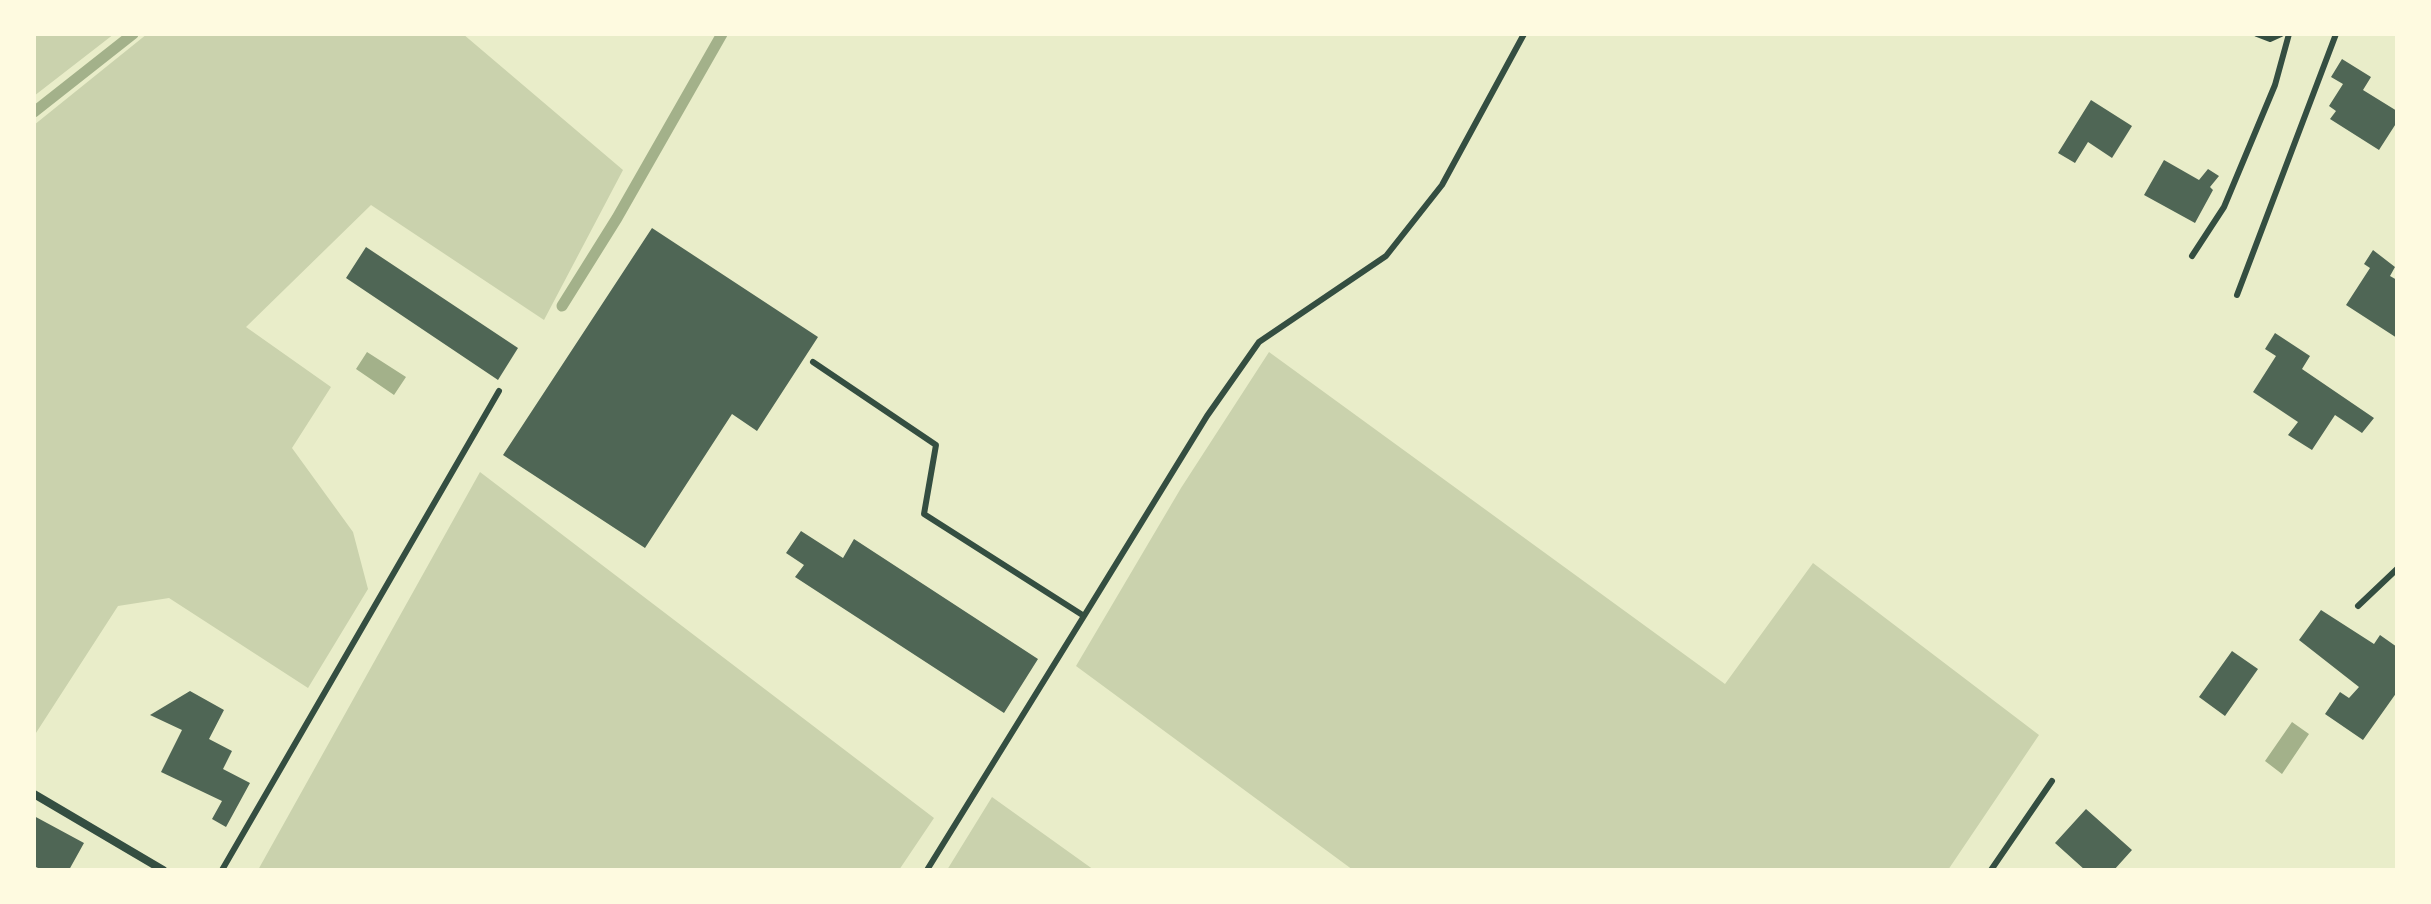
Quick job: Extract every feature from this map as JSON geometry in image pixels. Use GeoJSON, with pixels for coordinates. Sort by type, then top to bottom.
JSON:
{"type":"FeatureCollection","features":[{"type":"Feature","properties":{"kind":"street"},"geometry":{"type":"LineString","coordinates":[[34,794],[163,870]]}},
{"type":"Feature","properties":{"kind":"lane"},"geometry":{"type":"LineString","coordinates":[[927,870],[1207,416],[1259,342],[1386,256],[1442,185],[1524,34]]}},
{"type":"Feature","properties":{"kind":"lane"},"geometry":{"type":"LineString","coordinates":[[2257,34],[2270,39],[2281,34]]}},
{"type":"Feature","properties":{"kind":"lane"},"geometry":{"type":"LineString","coordinates":[[2192,256],[2224,207],[2275,85],[2289,34]]}},
{"type":"Feature","properties":{"kind":"lane"},"geometry":{"type":"LineString","coordinates":[[2237,295],[2336,34]]}},
{"type":"Feature","properties":{"kind":"lane"},"geometry":{"type":"LineString","coordinates":[[813,362],[936,445],[924,514],[1084,616]]}},
{"type":"Feature","properties":{"kind":"lane"},"geometry":{"type":"LineString","coordinates":[[222,870],[499,391]]}},
{"type":"Feature","properties":{"kind":"lane"},"geometry":{"type":"LineString","coordinates":[[2358,606],[2397,569]]}},
{"type":"Feature","properties":{"kind":"lane"},"geometry":{"type":"LineString","coordinates":[[1991,870],[2052,781]]}},
{"type":"Feature","properties":{"kind":"shaded area"},"geometry":{"type":"Polygon","coordinates":[[[34,34],[114,34],[34,96],[34,34]]]}},
{"type":"Feature","properties":{"kind":"shaded area"},"geometry":{"type":"Polygon","coordinates":[[[147,34],[463,34],[623,170],[544,320],[371,205],[246,327],[331,387],[292,448],[353,532],[368,589],[308,688],[169,598],[118,606],[34,736],[34,125],[147,34]]]}},
{"type":"Feature","properties":{"kind":"shaded area"},"geometry":{"type":"Polygon","coordinates":[[[367,352],[406,377],[394,395],[356,369],[367,352]]]}},
{"type":"Feature","properties":{"kind":"shaded area"},"geometry":{"type":"Polygon","coordinates":[[[1269,352],[1725,684],[1813,563],[2039,735],[1948,870],[1353,870],[1076,666],[1181,488],[1269,352]]]}},
{"type":"Feature","properties":{"kind":"shaded area"},"geometry":{"type":"Polygon","coordinates":[[[480,472],[934,818],[899,870],[258,870],[480,472]]]}},
{"type":"Feature","properties":{"kind":"shaded area"},"geometry":{"type":"Polygon","coordinates":[[[2292,722],[2309,734],[2282,774],[2265,761],[2292,722]]]}},
{"type":"Feature","properties":{"kind":"shaded area"},"geometry":{"type":"Polygon","coordinates":[[[992,797],[1094,870],[947,870],[992,797]]]}},
{"type":"Feature","properties":{"kind":"building"},"geometry":{"type":"Polygon","coordinates":[[[2342,59],[2371,77],[2363,90],[2397,111],[2397,122],[2379,150],[2330,119],[2336,111],[2329,106],[2343,84],[2331,77],[2342,59]]]}},
{"type":"Feature","properties":{"kind":"building"},"geometry":{"type":"Polygon","coordinates":[[[2091,100],[2132,126],[2112,158],[2088,142],[2075,163],[2058,153],[2091,100]]]}},
{"type":"Feature","properties":{"kind":"building"},"geometry":{"type":"Polygon","coordinates":[[[2164,160],[2199,180],[2208,169],[2219,176],[2210,187],[2213,190],[2195,223],[2144,195],[2164,160]]]}},
{"type":"Feature","properties":{"kind":"building"},"geometry":{"type":"Polygon","coordinates":[[[652,228],[818,337],[757,431],[732,414],[645,548],[503,455],[652,228]]]}},
{"type":"Feature","properties":{"kind":"building"},"geometry":{"type":"Polygon","coordinates":[[[366,247],[518,348],[498,380],[346,278],[366,247]]]}},
{"type":"Feature","properties":{"kind":"building"},"geometry":{"type":"Polygon","coordinates":[[[2373,250],[2395,267],[2390,276],[2397,280],[2397,338],[2346,305],[2370,268],[2364,264],[2373,250]]]}},
{"type":"Feature","properties":{"kind":"building"},"geometry":{"type":"Polygon","coordinates":[[[2275,333],[2310,356],[2302,369],[2374,418],[2362,433],[2335,415],[2312,450],[2288,435],[2298,422],[2253,392],[2276,356],[2265,349],[2275,333]]]}},
{"type":"Feature","properties":{"kind":"building"},"geometry":{"type":"Polygon","coordinates":[[[801,531],[843,558],[854,539],[1038,659],[1004,713],[795,577],[804,565],[786,553],[801,531]]]}},
{"type":"Feature","properties":{"kind":"building"},"geometry":{"type":"Polygon","coordinates":[[[2321,610],[2374,644],[2380,635],[2397,647],[2397,692],[2363,740],[2325,714],[2340,692],[2349,698],[2359,687],[2299,640],[2321,610]]]}},
{"type":"Feature","properties":{"kind":"building"},"geometry":{"type":"Polygon","coordinates":[[[2232,651],[2258,669],[2225,716],[2199,697],[2232,651]]]}},
{"type":"Feature","properties":{"kind":"building"},"geometry":{"type":"Polygon","coordinates":[[[190,691],[224,710],[209,739],[232,751],[223,769],[250,783],[226,827],[212,819],[222,801],[161,772],[182,730],[150,715],[190,691]]]}},
{"type":"Feature","properties":{"kind":"building"},"geometry":{"type":"Polygon","coordinates":[[[2086,809],[2132,850],[2114,870],[2085,870],[2055,843],[2086,809]]]}},
{"type":"Feature","properties":{"kind":"building"},"geometry":{"type":"Polygon","coordinates":[[[34,816],[84,843],[69,870],[42,870],[34,866],[34,816]]]}},
{"type":"Feature","properties":{"kind":"waterway"},"geometry":{"type":"LineString","coordinates":[[34,112],[133,34]]}},
{"type":"Feature","properties":{"kind":"waterway"},"geometry":{"type":"LineString","coordinates":[[562,306],[617,218],[722,34]]}}]}
